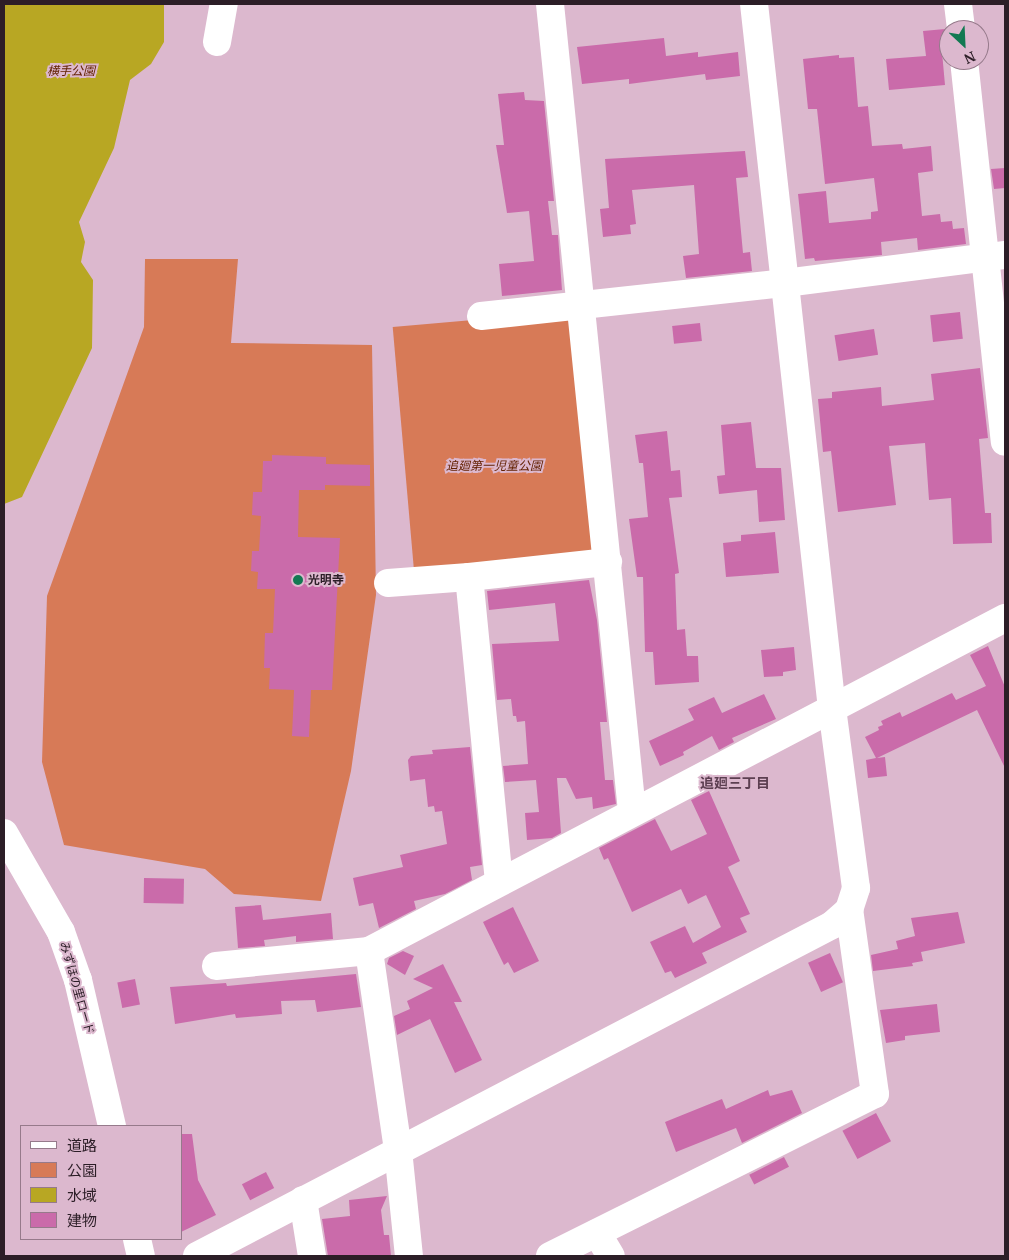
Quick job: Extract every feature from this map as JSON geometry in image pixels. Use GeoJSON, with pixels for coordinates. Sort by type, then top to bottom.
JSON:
{"type":"FeatureCollection","features":[{"type":"Feature","properties":{"kind":"street"},"geometry":{"type":"LineString","coordinates":[[217,42],[224,4]]}},
{"type":"Feature","properties":{"kind":"street"},"geometry":{"type":"LineString","coordinates":[[550,4],[583,303],[632,811]]}},
{"type":"Feature","properties":{"kind":"street"},"geometry":{"type":"LineString","coordinates":[[550,1256],[875,1094],[849,910],[856,888],[832,709],[754,4]]}},
{"type":"Feature","properties":{"kind":"street"},"geometry":{"type":"LineString","coordinates":[[958,4],[960,20]]}},
{"type":"Feature","properties":{"kind":"street"},"geometry":{"type":"LineString","coordinates":[[966,70],[995,256],[1005,442]]}},
{"type":"Feature","properties":{"kind":"street"},"geometry":{"type":"LineString","coordinates":[[481,316],[583,303],[785,283],[995,256]]}},
{"type":"Feature","properties":{"kind":"street"},"geometry":{"type":"LineString","coordinates":[[388,583],[469,577],[608,562]]}},
{"type":"Feature","properties":{"kind":"street"},"geometry":{"type":"LineString","coordinates":[[469,577],[499,882]]}},
{"type":"Feature","properties":{"kind":"street"},"geometry":{"type":"LineString","coordinates":[[216,966],[369,951],[632,811],[1005,618]]}},
{"type":"Feature","properties":{"kind":"street","name":"みずほの里ロード"},"geometry":{"type":"LineString","coordinates":[[4,833],[61,932],[78,980],[112,1125]]}},
{"type":"Feature","properties":{"kind":"street"},"geometry":{"type":"LineString","coordinates":[[197,1256],[832,925],[849,910]]}},
{"type":"Feature","properties":{"kind":"street"},"geometry":{"type":"LineString","coordinates":[[369,951],[398,1150],[409,1256]]}},
{"type":"Feature","properties":{"kind":"street"},"geometry":{"type":"LineString","coordinates":[[303,1200],[312,1256]]}},
{"type":"Feature","properties":{"kind":"street"},"geometry":{"type":"LineString","coordinates":[[597,1233],[611,1256]]}},
{"type":"Feature","properties":{"kind":"street"},"geometry":{"type":"LineString","coordinates":[[137,1240],[141,1256]]}},
{"type":"Feature","properties":{"kind":"green space"},"geometry":{"type":"Polygon","coordinates":[[[145,259],[238,259],[231,343],[372,345],[376,595],[351,771],[321,901],[234,894],[205,869],[64,845],[42,762],[47,596],[144,327],[145,259]]]}},
{"type":"Feature","properties":{"kind":"green space","name":"追廻第一児童公園"},"geometry":{"type":"Polygon","coordinates":[[[577,311],[598,554],[414,570],[393,327],[577,311]]]}},
{"type":"Feature","properties":{"kind":"water","name":"横手公園"},"geometry":{"type":"Polygon","coordinates":[[[4,4],[164,4],[164,42],[151,64],[130,80],[114,148],[79,222],[85,242],[81,262],[93,280],[92,348],[22,497],[4,504],[4,4]]]}},
{"type":"Feature","properties":{"kind":"building"},"geometry":{"type":"Polygon","coordinates":[[[939,30],[939,70],[944,70],[945,85],[889,90],[886,59],[926,56],[923,31],[939,30]]]}},
{"type":"Feature","properties":{"kind":"building"},"geometry":{"type":"Polygon","coordinates":[[[664,38],[666,56],[698,52],[698,57],[738,52],[740,76],[706,80],[705,74],[629,84],[629,79],[582,84],[577,47],[664,38]]]}},
{"type":"Feature","properties":{"kind":"building"},"geometry":{"type":"Polygon","coordinates":[[[839,55],[839,58],[854,57],[858,107],[868,106],[872,146],[902,144],[903,149],[931,146],[933,171],[918,173],[922,216],[940,214],[941,222],[952,221],[953,229],[964,228],[966,244],[918,250],[917,238],[881,242],[882,255],[815,261],[814,258],[805,259],[798,194],[826,191],[829,223],[871,219],[871,212],[878,211],[874,178],[825,184],[817,109],[808,109],[803,59],[839,55]]]}},
{"type":"Feature","properties":{"kind":"building"},"geometry":{"type":"Polygon","coordinates":[[[524,92],[525,100],[544,101],[554,201],[548,201],[552,235],[558,235],[562,290],[502,296],[499,264],[534,261],[529,211],[507,213],[496,145],[504,145],[498,94],[524,92]]]}},
{"type":"Feature","properties":{"kind":"building"},"geometry":{"type":"Polygon","coordinates":[[[745,151],[748,177],[736,178],[743,253],[750,252],[752,271],[686,278],[683,256],[699,254],[694,185],[632,190],[636,224],[630,225],[631,234],[603,237],[600,209],[609,208],[605,159],[745,151]]]}},
{"type":"Feature","properties":{"kind":"building"},"geometry":{"type":"Polygon","coordinates":[[[1005,168],[1005,188],[994,189],[991,169],[1005,168]]]}},
{"type":"Feature","properties":{"kind":"building"},"geometry":{"type":"Polygon","coordinates":[[[960,312],[963,339],[933,342],[930,315],[960,312]]]}},
{"type":"Feature","properties":{"kind":"building"},"geometry":{"type":"Polygon","coordinates":[[[700,323],[702,341],[674,344],[672,326],[700,323]]]}},
{"type":"Feature","properties":{"kind":"building"},"geometry":{"type":"Polygon","coordinates":[[[874,329],[878,355],[839,361],[834,335],[874,329]]]}},
{"type":"Feature","properties":{"kind":"building"},"geometry":{"type":"Polygon","coordinates":[[[980,368],[988,438],[979,439],[985,513],[991,513],[992,543],[953,544],[951,498],[929,500],[925,443],[889,446],[896,505],[838,512],[831,451],[823,452],[818,399],[832,398],[832,392],[881,387],[882,406],[934,400],[931,374],[980,368]]]}},
{"type":"Feature","properties":{"kind":"building"},"geometry":{"type":"Polygon","coordinates":[[[751,422],[756,468],[781,468],[785,520],[759,522],[757,490],[719,494],[717,476],[725,475],[721,425],[751,422]]]}},
{"type":"Feature","properties":{"kind":"building"},"geometry":{"type":"Polygon","coordinates":[[[667,431],[671,471],[680,470],[682,497],[669,498],[679,573],[675,574],[677,630],[685,629],[687,656],[698,656],[699,682],[655,685],[653,652],[645,652],[643,577],[637,577],[629,519],[648,517],[643,463],[639,463],[635,435],[667,431]]]}},
{"type":"Feature","properties":{"kind":"building","name":"光明寺"},"geometry":{"type":"Polygon","coordinates":[[[272,455],[326,457],[326,464],[370,465],[370,486],[325,485],[325,490],[299,490],[298,537],[340,538],[332,690],[311,690],[309,737],[292,736],[294,690],[269,689],[270,668],[264,668],[265,633],[273,633],[275,589],[257,589],[258,572],[251,571],[252,551],[259,551],[261,516],[252,515],[253,492],[262,492],[263,461],[272,461],[272,455]]]}},
{"type":"Feature","properties":{"kind":"building"},"geometry":{"type":"Polygon","coordinates":[[[775,532],[779,573],[726,577],[723,543],[741,541],[741,535],[775,532]]]}},
{"type":"Feature","properties":{"kind":"building"},"geometry":{"type":"Polygon","coordinates":[[[589,580],[597,620],[607,722],[600,722],[605,780],[613,780],[616,804],[593,809],[592,797],[576,799],[566,778],[557,778],[561,833],[552,838],[527,840],[525,813],[539,812],[536,780],[505,782],[503,766],[528,764],[525,721],[517,722],[516,716],[513,716],[511,699],[497,700],[492,644],[559,641],[555,603],[489,610],[487,591],[589,580]]]}},
{"type":"Feature","properties":{"kind":"building"},"geometry":{"type":"Polygon","coordinates":[[[988,646],[1005,687],[1005,768],[977,710],[877,758],[885,757],[887,776],[868,778],[866,760],[876,758],[865,737],[879,730],[878,727],[883,725],[881,721],[900,712],[902,717],[952,693],[956,700],[986,686],[970,655],[988,646]]]}},
{"type":"Feature","properties":{"kind":"building"},"geometry":{"type":"Polygon","coordinates":[[[794,647],[796,670],[783,672],[783,676],[764,677],[761,650],[794,647]]]}},
{"type":"Feature","properties":{"kind":"building"},"geometry":{"type":"Polygon","coordinates":[[[764,694],[776,719],[732,738],[734,742],[719,750],[712,736],[683,752],[684,755],[660,766],[649,741],[694,720],[688,709],[714,697],[722,713],[764,694]]]}},
{"type":"Feature","properties":{"kind":"building"},"geometry":{"type":"Polygon","coordinates":[[[470,747],[482,865],[470,867],[472,880],[445,894],[414,901],[416,909],[379,928],[373,903],[359,906],[353,878],[403,867],[400,855],[447,844],[442,811],[435,812],[434,806],[428,807],[425,779],[410,781],[408,760],[411,756],[433,754],[432,750],[470,747]]]}},
{"type":"Feature","properties":{"kind":"building"},"geometry":{"type":"Polygon","coordinates":[[[709,791],[740,861],[728,867],[750,914],[740,918],[747,932],[702,953],[707,963],[675,978],[671,971],[665,973],[650,942],[685,926],[693,943],[721,927],[706,895],[688,904],[681,889],[632,912],[608,858],[604,860],[599,848],[655,819],[671,851],[707,834],[691,800],[709,791]]]}},
{"type":"Feature","properties":{"kind":"building"},"geometry":{"type":"Polygon","coordinates":[[[144,878],[184,879],[184,904],[144,903],[144,878]]]}},
{"type":"Feature","properties":{"kind":"building"},"geometry":{"type":"Polygon","coordinates":[[[261,905],[263,920],[331,913],[333,939],[296,942],[296,936],[264,940],[265,946],[238,948],[235,907],[261,905]]]}},
{"type":"Feature","properties":{"kind":"building"},"geometry":{"type":"Polygon","coordinates":[[[513,907],[539,961],[514,973],[508,962],[504,965],[483,922],[513,907]]]}},
{"type":"Feature","properties":{"kind":"building"},"geometry":{"type":"Polygon","coordinates":[[[958,912],[965,943],[921,952],[923,961],[912,963],[913,966],[873,971],[871,955],[898,949],[896,941],[915,936],[911,918],[958,912]]]}},
{"type":"Feature","properties":{"kind":"building"},"geometry":{"type":"Polygon","coordinates":[[[403,951],[414,956],[405,975],[387,964],[389,958],[403,951]]]}},
{"type":"Feature","properties":{"kind":"building"},"geometry":{"type":"Polygon","coordinates":[[[830,953],[843,982],[821,992],[808,963],[830,953]]]}},
{"type":"Feature","properties":{"kind":"building"},"geometry":{"type":"Polygon","coordinates":[[[443,964],[462,1002],[454,1002],[482,1060],[455,1073],[430,1019],[397,1035],[394,1016],[410,1009],[407,1001],[433,988],[413,979],[443,964]]]}},
{"type":"Feature","properties":{"kind":"building"},"geometry":{"type":"Polygon","coordinates":[[[356,974],[361,1007],[317,1012],[315,1000],[281,1001],[282,1014],[236,1018],[235,1014],[175,1024],[170,987],[226,983],[227,986],[356,974]]]}},
{"type":"Feature","properties":{"kind":"building"},"geometry":{"type":"Polygon","coordinates":[[[135,979],[140,1005],[122,1008],[117,982],[135,979]]]}},
{"type":"Feature","properties":{"kind":"building"},"geometry":{"type":"Polygon","coordinates":[[[937,1004],[940,1032],[905,1036],[905,1040],[886,1043],[880,1010],[937,1004]]]}},
{"type":"Feature","properties":{"kind":"building"},"geometry":{"type":"Polygon","coordinates":[[[768,1090],[770,1096],[792,1090],[802,1113],[742,1143],[736,1128],[676,1152],[665,1122],[722,1099],[726,1109],[768,1090]]]}},
{"type":"Feature","properties":{"kind":"building"},"geometry":{"type":"Polygon","coordinates":[[[876,1113],[891,1141],[857,1159],[842,1131],[876,1113]]]}},
{"type":"Feature","properties":{"kind":"building"},"geometry":{"type":"Polygon","coordinates":[[[182,1134],[192,1134],[198,1180],[216,1215],[182,1232],[182,1134]]]}},
{"type":"Feature","properties":{"kind":"building"},"geometry":{"type":"Polygon","coordinates":[[[784,1157],[789,1167],[754,1185],[749,1175],[784,1157]]]}},
{"type":"Feature","properties":{"kind":"building"},"geometry":{"type":"Polygon","coordinates":[[[266,1172],[274,1188],[250,1200],[242,1184],[266,1172]]]}},
{"type":"Feature","properties":{"kind":"building"},"geometry":{"type":"Polygon","coordinates":[[[387,1196],[381,1210],[384,1235],[389,1235],[391,1256],[328,1256],[322,1219],[350,1216],[349,1200],[387,1196]]]}},
{"type":"Feature","properties":{"kind":"place","name":"光明寺"},"geometry":{"type":"Point","coordinates":[298,580]}},
{"type":"Feature","properties":{"kind":"district","name":"追廻三丁目"},"geometry":{"type":"Point","coordinates":[735,783]}}]}
